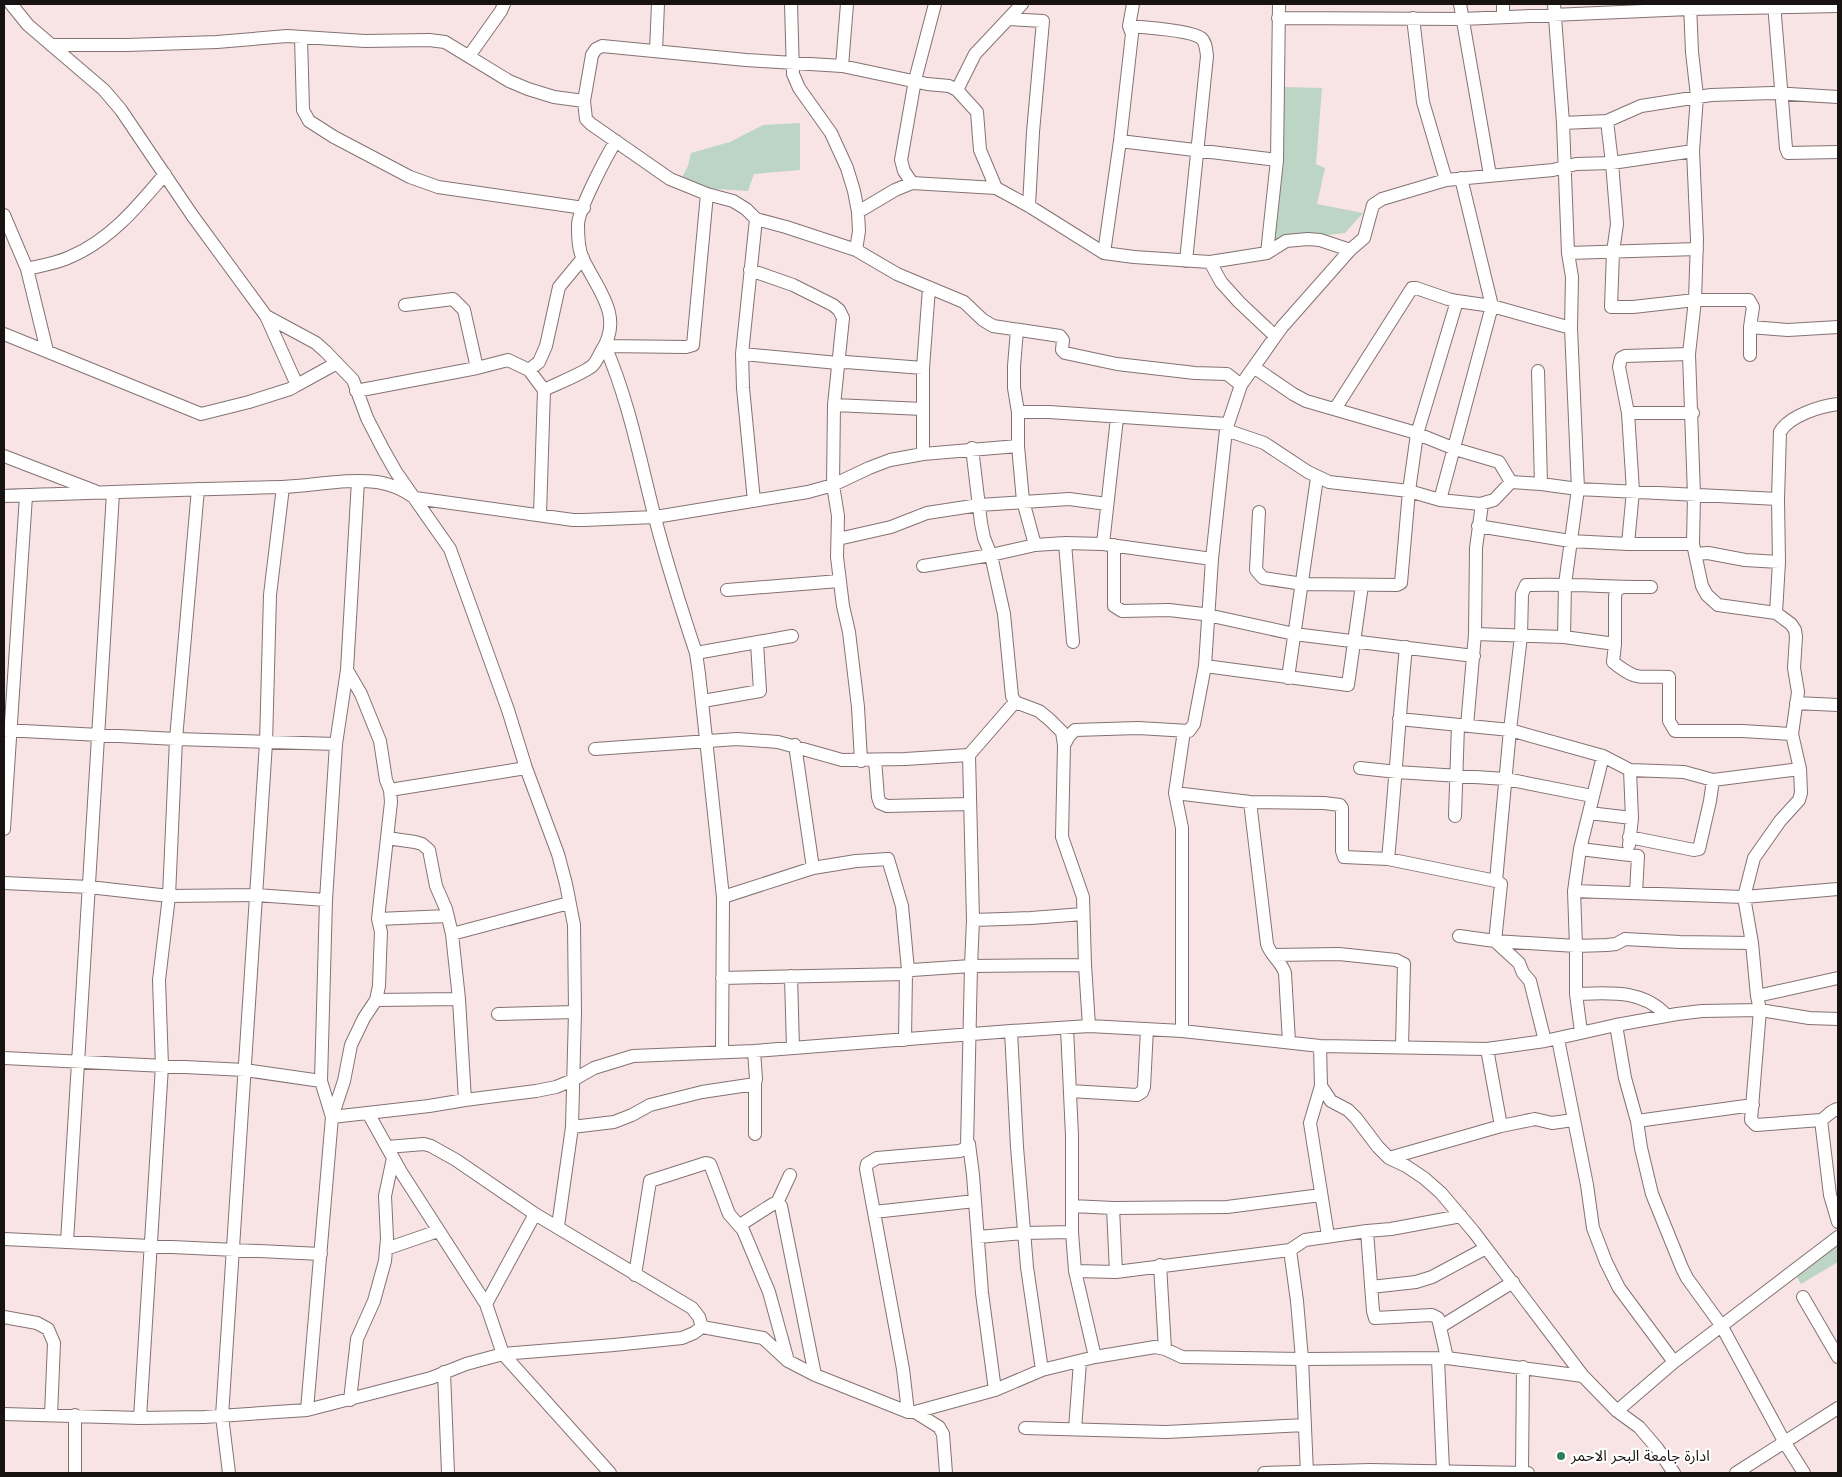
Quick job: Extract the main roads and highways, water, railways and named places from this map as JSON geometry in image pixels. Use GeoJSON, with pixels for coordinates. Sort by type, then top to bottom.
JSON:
{"type":"FeatureCollection","features":[{"type":"Feature","properties":{"kind":"place","name":"ادارة جامعة البحر الاحمر"},"geometry":{"type":"Point","coordinates":[1561,1456]}}]}
